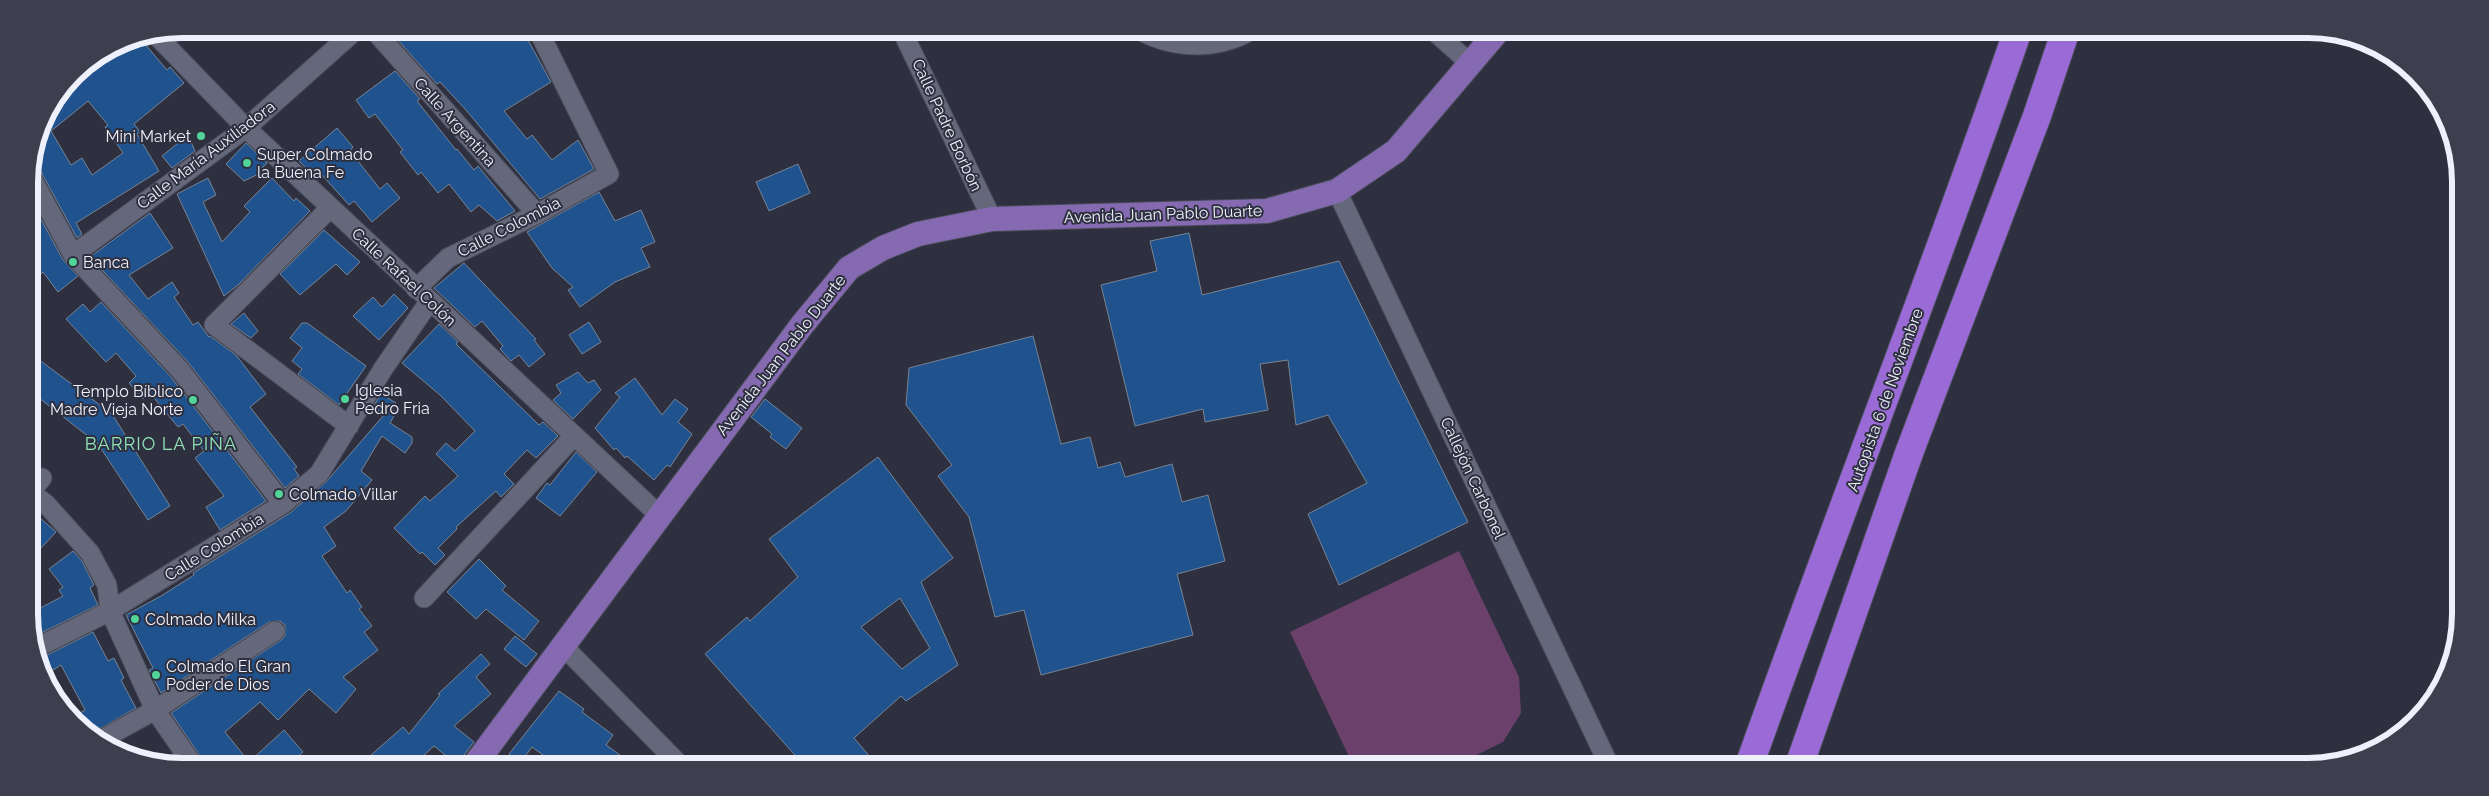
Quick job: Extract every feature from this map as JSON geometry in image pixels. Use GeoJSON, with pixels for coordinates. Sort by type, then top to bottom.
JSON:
{"type":"FeatureCollection","features":[{"type":"Feature","properties":{"kind":"highway","name":"Autopista 6 de Noviembre"},"geometry":{"type":"LineString","coordinates":[[1752,758],[1881,411],[2015,38]]}},
{"type":"Feature","properties":{"kind":"highway"},"geometry":{"type":"LineString","coordinates":[[1802,758],[1909,453],[2038,116],[2063,38]]}},
{"type":"Feature","properties":{"kind":"main road","name":"Avenida Juan Pablo Duarte"},"geometry":{"type":"LineString","coordinates":[[480,758],[767,371],[848,268],[883,248],[918,234],[992,219],[1267,211],[1337,190],[1396,151],[1492,38]]}},
{"type":"Feature","properties":{"kind":"street","name":"Calle María Auxiliadora"},"geometry":{"type":"LineString","coordinates":[[73,255],[246,128],[346,38]]}},
{"type":"Feature","properties":{"kind":"street","name":"Calle Argentina"},"geometry":{"type":"LineString","coordinates":[[381,38],[537,214]]}},
{"type":"Feature","properties":{"kind":"street","name":"Calle Colombia"},"geometry":{"type":"LineString","coordinates":[[41,645],[110,611],[283,504],[319,474],[383,369],[422,295],[448,258],[537,214],[609,174],[542,38]]}},
{"type":"Feature","properties":{"kind":"street","name":"Calle Padre Borbón"},"geometry":{"type":"LineString","coordinates":[[906,38],[992,219]]}},
{"type":"Feature","properties":{"kind":"street"},"geometry":{"type":"LineString","coordinates":[[1154,38],[1182,44],[1210,45],[1238,38]]}},
{"type":"Feature","properties":{"kind":"street"},"geometry":{"type":"LineString","coordinates":[[1442,38],[1472,64]]}},
{"type":"Feature","properties":{"kind":"street","name":"Calle Rafael Colón"},"geometry":{"type":"LineString","coordinates":[[160,39],[246,128],[422,295],[659,515]]}},
{"type":"Feature","properties":{"kind":"street"},"geometry":{"type":"LineString","coordinates":[[38,190],[73,255],[180,370],[283,504]]}},
{"type":"Feature","properties":{"kind":"street","name":"Callejón Carbonel"},"geometry":{"type":"LineString","coordinates":[[1337,190],[1606,758]]}},
{"type":"Feature","properties":{"kind":"street"},"geometry":{"type":"LineString","coordinates":[[330,208],[214,325],[349,426]]}},
{"type":"Feature","properties":{"kind":"street"},"geometry":{"type":"LineString","coordinates":[[424,598],[574,436]]}},
{"type":"Feature","properties":{"kind":"street"},"geometry":{"type":"LineString","coordinates":[[38,493],[90,553],[107,585],[110,611],[156,710],[189,758]]}},
{"type":"Feature","properties":{"kind":"street"},"geometry":{"type":"LineString","coordinates":[[107,737],[156,710],[275,631]]}},
{"type":"Feature","properties":{"kind":"street"},"geometry":{"type":"LineString","coordinates":[[564,647],[673,758]]}},
{"type":"Feature","properties":{"kind":"shaded area"},"geometry":{"type":"Polygon","coordinates":[[[1459,551],[1519,677],[1521,713],[1503,742],[1470,758],[1350,758],[1290,632],[1459,551]]]}},
{"type":"Feature","properties":{"kind":"building"},"geometry":{"type":"Polygon","coordinates":[[[396,38],[530,38],[528,40],[551,82],[504,111],[527,139],[532,135],[552,160],[578,140],[594,169],[540,199],[466,110],[440,82],[437,84],[396,38]]]}},
{"type":"Feature","properties":{"kind":"building"},"geometry":{"type":"Polygon","coordinates":[[[144,43],[167,70],[170,67],[184,83],[134,124],[140,132],[137,134],[159,171],[76,223],[82,234],[77,238],[39,168],[42,144],[48,127],[62,102],[73,87],[94,67],[118,52],[144,43]],[[88,101],[51,131],[71,165],[82,158],[92,175],[123,153],[105,127],[108,125],[88,101]]]}},
{"type":"Feature","properties":{"kind":"building"},"geometry":{"type":"Polygon","coordinates":[[[395,71],[420,99],[417,101],[456,150],[474,170],[478,166],[515,211],[497,221],[479,205],[471,212],[449,184],[438,193],[421,172],[418,175],[400,152],[403,150],[375,114],[369,118],[356,100],[395,71]]]}},
{"type":"Feature","properties":{"kind":"building"},"geometry":{"type":"Polygon","coordinates":[[[337,128],[353,147],[350,151],[380,189],[387,183],[400,198],[372,222],[354,201],[349,205],[322,175],[317,179],[299,161],[337,128]]]}},
{"type":"Feature","properties":{"kind":"building"},"geometry":{"type":"Polygon","coordinates":[[[188,135],[195,151],[172,168],[162,156],[188,135]]]}},
{"type":"Feature","properties":{"kind":"building","name":"Super Colmado la Buena Fe"},"geometry":{"type":"Polygon","coordinates":[[[246,143],[267,163],[262,168],[265,171],[244,181],[226,164],[246,143]]]}},
{"type":"Feature","properties":{"kind":"building"},"geometry":{"type":"Polygon","coordinates":[[[798,164],[810,193],[769,211],[756,182],[798,164]]]}},
{"type":"Feature","properties":{"kind":"building"},"geometry":{"type":"Polygon","coordinates":[[[208,178],[216,195],[203,202],[222,242],[250,212],[244,206],[272,178],[294,201],[296,198],[310,211],[238,285],[224,296],[177,194],[208,178]]]}},
{"type":"Feature","properties":{"kind":"building"},"geometry":{"type":"Polygon","coordinates":[[[599,192],[615,221],[641,210],[655,242],[641,248],[650,267],[615,282],[580,307],[568,290],[573,287],[552,268],[527,232],[599,192]]]}},
{"type":"Feature","properties":{"kind":"building"},"geometry":{"type":"Polygon","coordinates":[[[150,213],[173,248],[129,275],[148,299],[172,282],[179,293],[174,297],[193,325],[198,322],[209,337],[236,355],[266,394],[250,407],[297,467],[294,469],[299,476],[285,488],[188,362],[90,257],[150,213]]]}},
{"type":"Feature","properties":{"kind":"building"},"geometry":{"type":"Polygon","coordinates":[[[38,214],[63,260],[78,276],[58,292],[43,272],[41,274],[38,269],[38,214]]]}},
{"type":"Feature","properties":{"kind":"building"},"geometry":{"type":"Polygon","coordinates":[[[324,230],[360,262],[347,275],[336,264],[300,295],[280,274],[324,230]]]}},
{"type":"Feature","properties":{"kind":"building"},"geometry":{"type":"Polygon","coordinates":[[[1189,233],[1202,295],[1339,261],[1468,522],[1339,585],[1308,514],[1367,483],[1328,415],[1296,425],[1288,360],[1260,364],[1268,410],[1205,422],[1203,409],[1135,426],[1101,285],[1157,271],[1150,241],[1189,233]]]}},
{"type":"Feature","properties":{"kind":"building"},"geometry":{"type":"Polygon","coordinates":[[[464,263],[536,339],[534,340],[545,354],[529,367],[519,355],[511,361],[500,349],[503,346],[482,321],[475,327],[434,288],[464,263]]]}},
{"type":"Feature","properties":{"kind":"building"},"geometry":{"type":"Polygon","coordinates":[[[394,294],[408,308],[379,340],[353,316],[373,297],[382,307],[394,294]]]}},
{"type":"Feature","properties":{"kind":"building"},"geometry":{"type":"Polygon","coordinates":[[[101,302],[171,377],[266,501],[220,530],[206,507],[224,496],[195,458],[204,451],[183,424],[178,427],[150,393],[143,399],[129,383],[136,376],[116,353],[106,362],[66,319],[83,304],[90,312],[101,302]]]}},
{"type":"Feature","properties":{"kind":"building"},"geometry":{"type":"Polygon","coordinates":[[[244,313],[258,331],[251,338],[231,324],[244,313]]]}},
{"type":"Feature","properties":{"kind":"building"},"geometry":{"type":"Polygon","coordinates":[[[589,322],[601,342],[582,354],[569,335],[589,322]]]}},
{"type":"Feature","properties":{"kind":"building"},"geometry":{"type":"Polygon","coordinates":[[[302,323],[307,323],[366,366],[339,405],[298,374],[302,369],[292,361],[302,348],[290,338],[302,323]]]}},
{"type":"Feature","properties":{"kind":"building"},"geometry":{"type":"Polygon","coordinates":[[[439,324],[458,342],[456,344],[539,425],[543,422],[558,436],[536,458],[527,450],[504,474],[514,484],[501,497],[496,491],[456,527],[457,529],[438,548],[445,555],[435,565],[422,552],[420,554],[394,528],[425,496],[430,501],[458,476],[436,454],[446,443],[455,451],[475,431],[440,395],[402,363],[439,324]]]}},
{"type":"Feature","properties":{"kind":"building"},"geometry":{"type":"Polygon","coordinates":[[[1033,336],[1061,444],[1090,437],[1098,468],[1120,462],[1125,477],[1172,464],[1182,502],[1208,495],[1225,561],[1177,574],[1193,635],[1041,675],[1024,610],[995,617],[969,517],[938,476],[952,465],[906,405],[909,368],[1033,336]]]}},
{"type":"Feature","properties":{"kind":"building"},"geometry":{"type":"Polygon","coordinates":[[[38,359],[112,414],[170,506],[148,520],[98,444],[38,397],[38,359]]]}},
{"type":"Feature","properties":{"kind":"building"},"geometry":{"type":"Polygon","coordinates":[[[578,372],[588,383],[594,380],[601,390],[573,419],[553,400],[561,393],[556,385],[578,372]]]}},
{"type":"Feature","properties":{"kind":"building"},"geometry":{"type":"Polygon","coordinates":[[[635,378],[662,415],[675,399],[688,409],[678,422],[692,434],[670,467],[667,465],[654,480],[627,456],[625,458],[616,448],[614,450],[595,428],[620,397],[615,393],[635,378]]]}},
{"type":"Feature","properties":{"kind":"building"},"geometry":{"type":"Polygon","coordinates":[[[381,394],[396,403],[381,412],[373,407],[381,394]]]}},
{"type":"Feature","properties":{"kind":"building"},"geometry":{"type":"Polygon","coordinates":[[[765,399],[802,428],[786,449],[770,437],[772,434],[751,417],[765,399]]]}},
{"type":"Feature","properties":{"kind":"building"},"geometry":{"type":"Polygon","coordinates":[[[390,408],[396,412],[390,423],[412,437],[412,443],[405,453],[382,436],[361,471],[372,480],[346,511],[324,527],[336,546],[322,556],[347,593],[350,590],[362,607],[359,609],[372,626],[364,632],[378,650],[343,677],[356,689],[336,713],[309,689],[278,720],[260,702],[225,732],[246,758],[201,758],[171,713],[281,640],[285,636],[285,625],[280,621],[269,622],[161,693],[149,670],[153,668],[126,615],[161,596],[194,575],[193,573],[290,513],[326,482],[390,408]]]}},
{"type":"Feature","properties":{"kind":"building"},"geometry":{"type":"Polygon","coordinates":[[[576,452],[597,472],[560,516],[536,498],[547,483],[550,485],[576,452]]]}},
{"type":"Feature","properties":{"kind":"building"},"geometry":{"type":"Polygon","coordinates":[[[878,457],[953,558],[921,582],[958,665],[906,701],[901,696],[854,738],[871,758],[798,758],[705,654],[747,617],[750,621],[798,577],[769,539],[878,457]],[[900,598],[861,627],[902,669],[930,648],[900,598]]]}},
{"type":"Feature","properties":{"kind":"building"},"geometry":{"type":"Polygon","coordinates":[[[38,516],[56,532],[38,551],[38,516]]]}},
{"type":"Feature","properties":{"kind":"building"},"geometry":{"type":"Polygon","coordinates":[[[73,551],[82,561],[94,585],[90,588],[98,605],[41,633],[39,629],[38,609],[63,596],[59,590],[63,587],[49,569],[73,551]]]}},
{"type":"Feature","properties":{"kind":"building"},"geometry":{"type":"Polygon","coordinates":[[[479,559],[506,586],[502,590],[539,621],[524,640],[486,609],[476,619],[447,592],[479,559]]]}},
{"type":"Feature","properties":{"kind":"building"},"geometry":{"type":"Polygon","coordinates":[[[93,632],[108,661],[114,658],[124,678],[121,680],[136,708],[97,731],[78,714],[85,710],[61,665],[50,672],[44,657],[93,632]]]}},
{"type":"Feature","properties":{"kind":"building"},"geometry":{"type":"Polygon","coordinates":[[[515,636],[537,654],[526,667],[504,649],[515,636]]]}},
{"type":"Feature","properties":{"kind":"building"},"geometry":{"type":"Polygon","coordinates":[[[481,654],[490,664],[476,677],[491,694],[454,726],[474,742],[462,758],[449,758],[434,746],[421,758],[368,758],[403,727],[409,734],[440,695],[438,694],[481,654]]]}},
{"type":"Feature","properties":{"kind":"building"},"geometry":{"type":"Polygon","coordinates":[[[559,691],[584,709],[582,712],[613,735],[606,745],[624,758],[547,758],[532,747],[524,758],[514,758],[509,754],[559,691]]]}},
{"type":"Feature","properties":{"kind":"building"},"geometry":{"type":"Polygon","coordinates":[[[284,730],[303,752],[296,758],[253,758],[284,730]]]}},
{"type":"Feature","properties":{"kind":"place","name":"Mini Market"},"geometry":{"type":"Point","coordinates":[201,136]}},
{"type":"Feature","properties":{"kind":"place","name":"Super Colmado la Buena Fe"},"geometry":{"type":"Point","coordinates":[247,163]}},
{"type":"Feature","properties":{"kind":"place","name":"Banca"},"geometry":{"type":"Point","coordinates":[73,262]}},
{"type":"Feature","properties":{"kind":"place","name":"Iglesia Pedro Fria"},"geometry":{"type":"Point","coordinates":[345,399]}},
{"type":"Feature","properties":{"kind":"place","name":"Templo Bíblico Madre Vieja Norte"},"geometry":{"type":"Point","coordinates":[193,400]}},
{"type":"Feature","properties":{"kind":"place","name":"Colmado Villar"},"geometry":{"type":"Point","coordinates":[279,494]}},
{"type":"Feature","properties":{"kind":"place","name":"Colmado Milka"},"geometry":{"type":"Point","coordinates":[135,619]}},
{"type":"Feature","properties":{"kind":"place","name":"Colmado El Gran Poder de Dios"},"geometry":{"type":"Point","coordinates":[156,675]}},
{"type":"Feature","properties":{"kind":"district","name":"BARRIO LA PIÑA"},"geometry":{"type":"Point","coordinates":[161,443]}}]}
